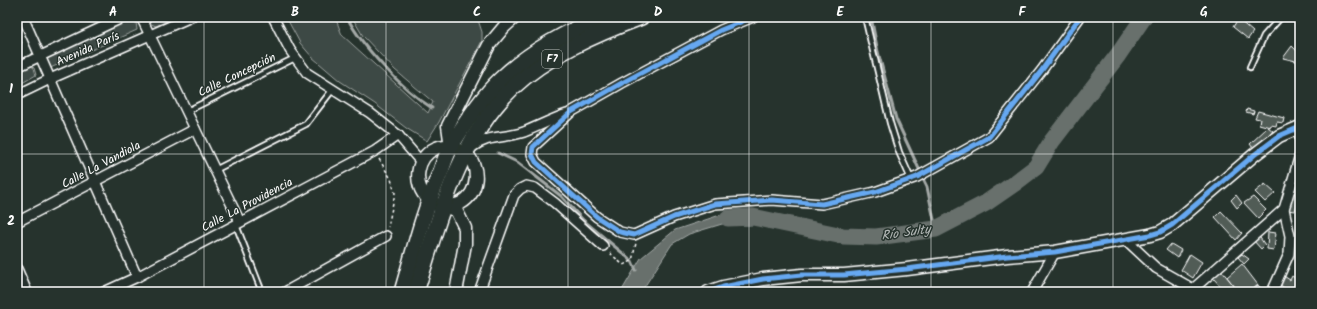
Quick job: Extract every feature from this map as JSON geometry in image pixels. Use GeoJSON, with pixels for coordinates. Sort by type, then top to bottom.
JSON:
{"type":"FeatureCollection","features":[{"type":"Feature","properties":{"kind":"highway","name":"F7"},"geometry":{"type":"LineString","coordinates":[[402,292],[429,200],[451,147],[482,100],[500,80],[530,56],[567,33],[603,17]]}},
{"type":"Feature","properties":{"kind":"highway","name":"F7"},"geometry":{"type":"LineString","coordinates":[[416,292],[443,206],[458,168],[465,153],[481,127],[502,99],[536,69],[572,47],[641,17]]}},
{"type":"Feature","properties":{"kind":"street"},"geometry":{"type":"LineString","coordinates":[[23,17],[137,277]]}},
{"type":"Feature","properties":{"kind":"street"},"geometry":{"type":"LineString","coordinates":[[141,17],[215,170],[238,224]]}},
{"type":"Feature","properties":{"kind":"street","name":"Avenida París"},"geometry":{"type":"LineString","coordinates":[[17,95],[191,17]]}},
{"type":"Feature","properties":{"kind":"street"},"geometry":{"type":"LineString","coordinates":[[273,17],[290,50],[307,73],[333,88],[370,113],[398,135],[421,162]]}},
{"type":"Feature","properties":{"kind":"street"},"geometry":{"type":"LineString","coordinates":[[451,147],[448,126],[489,45],[504,27],[515,17]]}},
{"type":"Feature","properties":{"kind":"street"},"geometry":{"type":"LineString","coordinates":[[465,153],[476,144],[488,138],[523,132],[551,119],[571,112],[721,30],[753,17]]}},
{"type":"Feature","properties":{"kind":"street"},"geometry":{"type":"LineString","coordinates":[[571,112],[533,146],[532,154],[536,162],[597,217],[620,232],[634,235],[674,217],[715,204],[772,200],[822,204],[875,192],[911,179],[989,137],[1042,70],[1080,17]]}},
{"type":"Feature","properties":{"kind":"street","name":"Avenida París"},"geometry":{"type":"LineString","coordinates":[[17,67],[118,18]]}},
{"type":"Feature","properties":{"kind":"street","name":"Calle La Vandiola"},"geometry":{"type":"LineString","coordinates":[[17,222],[195,129]]}},
{"type":"Feature","properties":{"kind":"street"},"geometry":{"type":"LineString","coordinates":[[708,292],[723,287],[763,279],[802,275],[844,275],[907,269],[1007,256],[1055,252],[1150,235],[1160,232],[1172,225],[1254,155],[1279,136],[1300,130]]}},
{"type":"Feature","properties":{"kind":"street","name":"Calle La Providencia"},"geometry":{"type":"LineString","coordinates":[[104,292],[137,277],[375,151],[398,135]]}},
{"type":"Feature","properties":{"kind":"street"},"geometry":{"type":"LineString","coordinates":[[443,206],[453,206],[462,202],[469,196],[474,188],[476,170],[472,161],[465,153],[451,147],[440,146],[432,150],[421,162],[418,172],[419,184],[422,193],[429,200],[436,204],[456,210],[465,228],[466,244],[456,292]]}},
{"type":"Feature","properties":{"kind":"street"},"geometry":{"type":"LineString","coordinates":[[1272,292],[1289,254],[1290,236],[1284,210],[1300,155]]}},
{"type":"Feature","properties":{"kind":"street"},"geometry":{"type":"LineString","coordinates":[[480,292],[514,195],[526,186],[535,188],[555,203],[603,246]]}},
{"type":"Feature","properties":{"kind":"street"},"geometry":{"type":"LineString","coordinates":[[1126,240],[1156,268],[1195,290],[1284,210]]}},
{"type":"Feature","properties":{"kind":"street"},"geometry":{"type":"LineString","coordinates":[[285,292],[386,236]]}},
{"type":"Feature","properties":{"kind":"street"},"geometry":{"type":"LineString","coordinates":[[1290,244],[1295,248],[1300,247]]}},
{"type":"Feature","properties":{"kind":"street"},"geometry":{"type":"LineString","coordinates":[[1032,292],[1055,252]]}},
{"type":"Feature","properties":{"kind":"street"},"geometry":{"type":"LineString","coordinates":[[17,269],[27,292]]}},
{"type":"Feature","properties":{"kind":"lane"},"geometry":{"type":"LineString","coordinates":[[865,17],[890,123],[899,152],[911,179]]}},
{"type":"Feature","properties":{"kind":"lane"},"geometry":{"type":"LineString","coordinates":[[1250,66],[1264,36],[1281,17]]}},
{"type":"Feature","properties":{"kind":"lane","name":"Calle Concepción"},"geometry":{"type":"LineString","coordinates":[[186,111],[295,58]]}},
{"type":"Feature","properties":{"kind":"lane"},"geometry":{"type":"LineString","coordinates":[[215,170],[306,124],[333,88]]}},
{"type":"Feature","properties":{"kind":"lane"},"geometry":{"type":"LineString","coordinates":[[238,224],[262,292]]}},
{"type":"Feature","properties":{"kind":"path"},"geometry":{"type":"LineString","coordinates":[[375,151],[391,179],[395,193],[386,236]]}},
{"type":"Feature","properties":{"kind":"path"},"geometry":{"type":"LineString","coordinates":[[603,246],[622,265],[632,261],[636,244],[634,235]]}},
{"type":"Feature","properties":{"kind":"shaded area"},"geometry":{"type":"Polygon","coordinates":[[[133,17],[136,22],[137,30],[48,69],[45,56],[48,54],[133,17]]]}},
{"type":"Feature","properties":{"kind":"shaded area"},"geometry":{"type":"Polygon","coordinates":[[[148,17],[175,17],[156,26],[151,24],[148,17]]]}},
{"type":"Feature","properties":{"kind":"shaded area"},"geometry":{"type":"Polygon","coordinates":[[[286,17],[335,17],[342,35],[428,113],[433,102],[395,70],[363,36],[352,17],[477,17],[482,32],[482,41],[439,122],[427,141],[406,128],[375,104],[340,81],[312,57],[300,43],[286,17]]]}},
{"type":"Feature","properties":{"kind":"shaded area"},"geometry":{"type":"Polygon","coordinates":[[[30,65],[34,68],[36,75],[17,86],[17,69],[30,65]]]}},
{"type":"Feature","properties":{"kind":"shaded area"},"geometry":{"type":"Polygon","coordinates":[[[751,211],[750,225],[722,224],[689,234],[672,244],[641,292],[621,292],[641,258],[675,230],[720,215],[751,211]]]}},
{"type":"Feature","properties":{"kind":"building"},"geometry":{"type":"Polygon","coordinates":[[[1238,19],[1253,32],[1248,39],[1233,27],[1238,19]]]}},
{"type":"Feature","properties":{"kind":"building"},"geometry":{"type":"Polygon","coordinates":[[[17,22],[21,31],[17,33],[17,22]]]}},
{"type":"Feature","properties":{"kind":"building"},"geometry":{"type":"Polygon","coordinates":[[[17,35],[22,43],[17,46],[17,35]]]}},
{"type":"Feature","properties":{"kind":"building"},"geometry":{"type":"Polygon","coordinates":[[[1292,46],[1300,54],[1300,62],[1283,58],[1292,46]]]}},
{"type":"Feature","properties":{"kind":"building"},"geometry":{"type":"Polygon","coordinates":[[[1247,109],[1254,111],[1253,114],[1246,112],[1247,109]]]}},
{"type":"Feature","properties":{"kind":"building"},"geometry":{"type":"Polygon","coordinates":[[[1258,111],[1284,118],[1283,123],[1277,122],[1276,126],[1271,125],[1270,127],[1259,124],[1260,119],[1255,118],[1258,111]]]}},
{"type":"Feature","properties":{"kind":"building"},"geometry":{"type":"Polygon","coordinates":[[[1268,127],[1273,131],[1253,148],[1250,144],[1268,127]]]}},
{"type":"Feature","properties":{"kind":"building"},"geometry":{"type":"Polygon","coordinates":[[[1265,184],[1275,193],[1265,202],[1255,192],[1265,184]]]}},
{"type":"Feature","properties":{"kind":"building"},"geometry":{"type":"Polygon","coordinates":[[[1293,193],[1300,194],[1300,202],[1298,201],[1295,211],[1287,210],[1293,193]]]}},
{"type":"Feature","properties":{"kind":"building"},"geometry":{"type":"Polygon","coordinates":[[[1236,195],[1242,203],[1237,208],[1231,200],[1236,195]]]}},
{"type":"Feature","properties":{"kind":"building"},"geometry":{"type":"Polygon","coordinates":[[[1253,197],[1266,210],[1258,218],[1244,203],[1253,197]]]}},
{"type":"Feature","properties":{"kind":"building"},"geometry":{"type":"Polygon","coordinates":[[[1221,211],[1242,233],[1236,240],[1215,217],[1221,211]]]}},
{"type":"Feature","properties":{"kind":"building"},"geometry":{"type":"Polygon","coordinates":[[[1268,232],[1276,233],[1274,250],[1267,249],[1268,232]]]}},
{"type":"Feature","properties":{"kind":"building"},"geometry":{"type":"Polygon","coordinates":[[[1258,235],[1265,245],[1261,249],[1253,240],[1258,235]]]}},
{"type":"Feature","properties":{"kind":"building"},"geometry":{"type":"Polygon","coordinates":[[[1171,244],[1181,250],[1177,258],[1166,250],[1171,244]]]}},
{"type":"Feature","properties":{"kind":"building"},"geometry":{"type":"Polygon","coordinates":[[[1190,254],[1202,262],[1193,278],[1181,270],[1190,254]]]}},
{"type":"Feature","properties":{"kind":"building"},"geometry":{"type":"Polygon","coordinates":[[[1242,254],[1249,259],[1244,264],[1238,257],[1242,254]]]}},
{"type":"Feature","properties":{"kind":"building"},"geometry":{"type":"Polygon","coordinates":[[[1242,264],[1258,285],[1250,292],[1239,292],[1227,277],[1242,264]]]}},
{"type":"Feature","properties":{"kind":"building"},"geometry":{"type":"Polygon","coordinates":[[[1221,270],[1239,292],[1226,292],[1213,278],[1221,270]]]}},
{"type":"Feature","properties":{"kind":"building"},"geometry":{"type":"Polygon","coordinates":[[[1282,275],[1290,280],[1292,276],[1300,281],[1300,292],[1290,292],[1277,283],[1282,275]]]}},
{"type":"Feature","properties":{"kind":"building"},"geometry":{"type":"Polygon","coordinates":[[[1258,285],[1264,292],[1251,291],[1258,285]]]}},
{"type":"Feature","properties":{"kind":"waterway"},"geometry":{"type":"LineString","coordinates":[[347,17],[354,29],[384,67],[396,79],[432,108]]}},
{"type":"Feature","properties":{"kind":"waterway"},"geometry":{"type":"LineString","coordinates":[[871,17],[878,52],[896,119],[919,169]]}},
{"type":"Feature","properties":{"kind":"waterway","name":"Río Sulty"},"geometry":{"type":"LineString","coordinates":[[728,218],[753,217],[843,236],[876,237],[936,229],[986,203],[1036,167],[1052,141],[1118,55],[1144,17]]}},
{"type":"Feature","properties":{"kind":"waterway"},"geometry":{"type":"LineString","coordinates":[[498,153],[517,162],[561,196],[583,220],[632,261],[636,270]]}},
{"type":"Feature","properties":{"kind":"waterway"},"geometry":{"type":"LineString","coordinates":[[923,179],[927,187],[936,229]]}},
{"type":"Feature","properties":{"kind":"cycle path"},"geometry":{"type":"LineString","coordinates":[[753,17],[721,30],[571,112],[533,147],[532,154],[536,162],[597,217],[620,232],[634,235],[674,217],[715,204],[772,200],[822,204],[875,192],[917,177],[989,137],[1042,70],[1080,17]]}},
{"type":"Feature","properties":{"kind":"cycle path"},"geometry":{"type":"LineString","coordinates":[[708,292],[723,287],[763,279],[802,275],[844,275],[907,269],[1007,256],[1055,252],[1150,235],[1160,232],[1172,225],[1254,155],[1279,136],[1300,127]]}}]}
